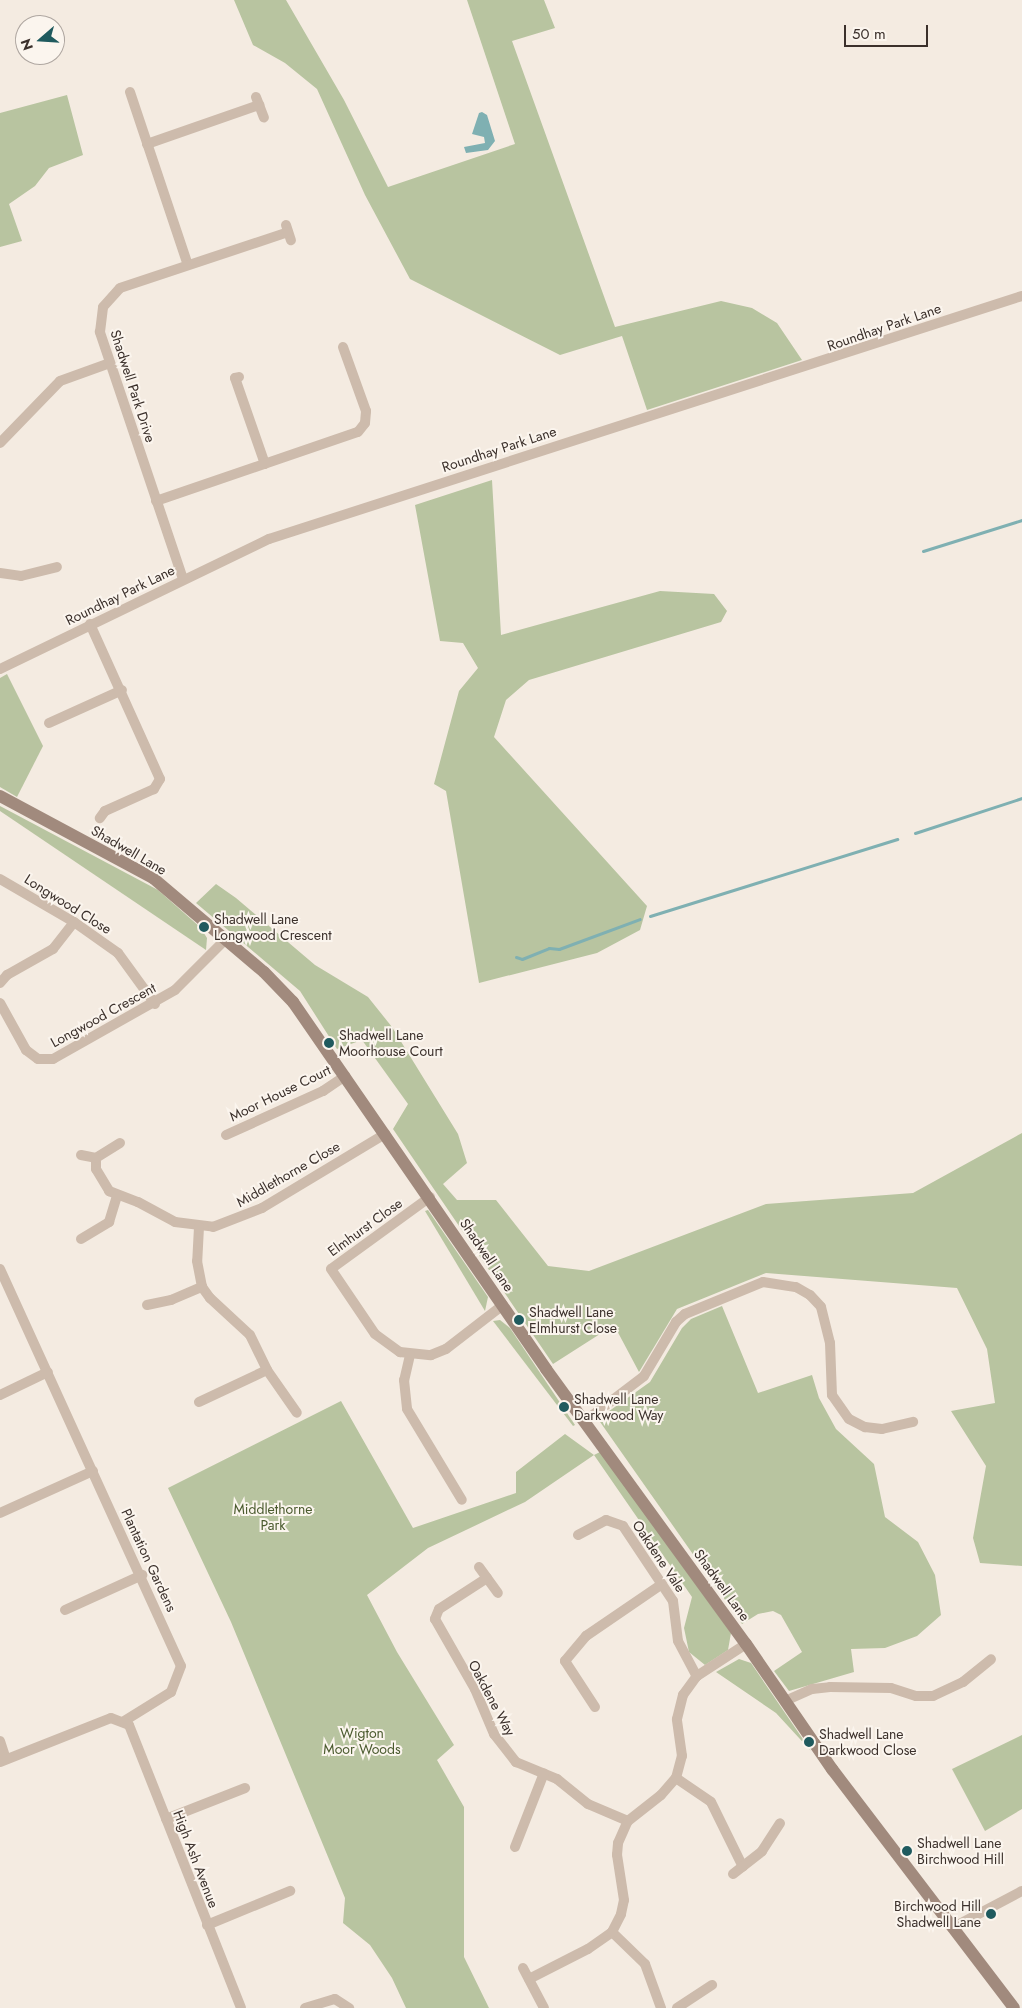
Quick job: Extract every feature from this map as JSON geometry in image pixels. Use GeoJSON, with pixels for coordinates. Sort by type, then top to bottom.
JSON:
{"type":"FeatureCollection","features":[{"type":"Feature","properties":{"kind":"street"},"geometry":{"type":"LineString","coordinates":[[130,92],[188,265]]}},
{"type":"Feature","properties":{"kind":"street"},"geometry":{"type":"LineString","coordinates":[[147,144],[258,101],[264,118]]}},
{"type":"Feature","properties":{"kind":"street","name":"Shadwell Park Drive"},"geometry":{"type":"LineString","coordinates":[[183,580],[100,332],[99,319],[110,296],[120,288],[288,232]]}},
{"type":"Feature","properties":{"kind":"street","name":"Roundhay Park Lane"},"geometry":{"type":"LineString","coordinates":[[0,669],[90,624],[278,536],[1022,296]]}},
{"type":"Feature","properties":{"kind":"street"},"geometry":{"type":"LineString","coordinates":[[156,501],[265,464],[362,428],[366,411],[343,348]]}},
{"type":"Feature","properties":{"kind":"street"},"geometry":{"type":"LineString","coordinates":[[0,443],[60,382],[110,363]]}},
{"type":"Feature","properties":{"kind":"street"},"geometry":{"type":"LineString","coordinates":[[239,376],[235,378],[265,464]]}},
{"type":"Feature","properties":{"kind":"street"},"geometry":{"type":"LineString","coordinates":[[0,573],[21,576],[57,567]]}},
{"type":"Feature","properties":{"kind":"street"},"geometry":{"type":"LineString","coordinates":[[90,624],[122,690],[160,779],[154,789],[105,811],[100,818]]}},
{"type":"Feature","properties":{"kind":"street"},"geometry":{"type":"LineString","coordinates":[[49,723],[122,690]]}},
{"type":"Feature","properties":{"kind":"street","name":"Shadwell Lane"},"geometry":{"type":"LineString","coordinates":[[0,796],[153,878],[226,939],[293,1002],[430,1196],[503,1305],[785,1701],[952,1928],[1014,2008]]}},
{"type":"Feature","properties":{"kind":"street","name":"Longwood Close"},"geometry":{"type":"LineString","coordinates":[[0,880],[74,922],[118,953],[155,1004]]}},
{"type":"Feature","properties":{"kind":"street"},"geometry":{"type":"LineString","coordinates":[[0,983],[7,974],[53,949],[74,922]]}},
{"type":"Feature","properties":{"kind":"street","name":"Longwood Crescent"},"geometry":{"type":"LineString","coordinates":[[0,1003],[5,1022],[26,1050],[45,1060],[155,1004],[193,975],[226,939]]}},
{"type":"Feature","properties":{"kind":"street","name":"Moor House Court"},"geometry":{"type":"LineString","coordinates":[[226,1134],[323,1091],[345,1076]]}},
{"type":"Feature","properties":{"kind":"street","name":"Middlethorne Close"},"geometry":{"type":"LineString","coordinates":[[96,1158],[96,1169],[101,1183],[117,1195],[138,1202],[175,1222],[200,1227],[230,1222],[262,1208],[385,1134]]}},
{"type":"Feature","properties":{"kind":"street"},"geometry":{"type":"LineString","coordinates":[[81,1155],[96,1158],[120,1143]]}},
{"type":"Feature","properties":{"kind":"street"},"geometry":{"type":"LineString","coordinates":[[81,1239],[109,1222],[117,1195]]}},
{"type":"Feature","properties":{"kind":"street","name":"Elmhurst Close"},"geometry":{"type":"LineString","coordinates":[[430,1196],[331,1268],[375,1334],[386,1345],[410,1355],[431,1355],[446,1350],[503,1305]]}},
{"type":"Feature","properties":{"kind":"street"},"geometry":{"type":"LineString","coordinates":[[200,1227],[197,1261],[202,1287],[210,1298],[250,1335],[267,1370],[297,1413]]}},
{"type":"Feature","properties":{"kind":"street","name":"Plantation Gardens"},"geometry":{"type":"LineString","coordinates":[[0,1269],[142,1575],[181,1666],[171,1692],[124,1721],[111,1718],[3,1760]]}},
{"type":"Feature","properties":{"kind":"street"},"geometry":{"type":"LineString","coordinates":[[586,1421],[644,1376],[676,1322],[686,1314],[763,1282],[796,1287],[821,1307],[830,1343],[832,1395],[849,1419],[865,1427],[882,1430],[913,1422]]}},
{"type":"Feature","properties":{"kind":"street"},"geometry":{"type":"LineString","coordinates":[[147,1305],[170,1300],[202,1287]]}},
{"type":"Feature","properties":{"kind":"street"},"geometry":{"type":"LineString","coordinates":[[410,1355],[404,1380],[407,1409],[462,1500]]}},
{"type":"Feature","properties":{"kind":"street"},"geometry":{"type":"LineString","coordinates":[[199,1402],[267,1370]]}},
{"type":"Feature","properties":{"kind":"street"},"geometry":{"type":"LineString","coordinates":[[0,1395],[48,1372]]}},
{"type":"Feature","properties":{"kind":"street"},"geometry":{"type":"LineString","coordinates":[[0,1513],[93,1471]]}},
{"type":"Feature","properties":{"kind":"street","name":"Oakdene Vale"},"geometry":{"type":"LineString","coordinates":[[578,1535],[600,1521],[618,1522],[662,1584],[677,1612],[678,1640],[697,1676]]}},
{"type":"Feature","properties":{"kind":"street"},"geometry":{"type":"LineString","coordinates":[[479,1567],[498,1593]]}},
{"type":"Feature","properties":{"kind":"street"},"geometry":{"type":"LineString","coordinates":[[65,1610],[142,1575]]}},
{"type":"Feature","properties":{"kind":"street","name":"Oakdene Way"},"geometry":{"type":"LineString","coordinates":[[487,1578],[438,1609],[435,1619],[475,1689],[494,1734],[516,1762],[544,1773],[588,1804],[628,1821]]}},
{"type":"Feature","properties":{"kind":"street"},"geometry":{"type":"LineString","coordinates":[[595,1707],[565,1661],[586,1636],[662,1584]]}},
{"type":"Feature","properties":{"kind":"street"},"geometry":{"type":"LineString","coordinates":[[529,1979],[588,1949],[612,1932],[621,1914],[624,1900],[617,1856],[628,1821],[661,1795],[676,1778],[682,1756],[678,1706],[690,1683],[697,1676],[746,1644]]}},
{"type":"Feature","properties":{"kind":"street"},"geometry":{"type":"LineString","coordinates":[[785,1701],[812,1689],[830,1687],[852,1690],[892,1688],[916,1696],[933,1696],[963,1682],[991,1659]]}},
{"type":"Feature","properties":{"kind":"street","name":"High Ash Avenue"},"geometry":{"type":"LineString","coordinates":[[124,1721],[132,1731],[241,2008]]}},
{"type":"Feature","properties":{"kind":"street"},"geometry":{"type":"LineString","coordinates":[[0,1741],[3,1760]]}},
{"type":"Feature","properties":{"kind":"street"},"geometry":{"type":"LineString","coordinates":[[515,1847],[544,1773]]}},
{"type":"Feature","properties":{"kind":"street"},"geometry":{"type":"LineString","coordinates":[[676,1778],[710,1802],[743,1866]]}},
{"type":"Feature","properties":{"kind":"street"},"geometry":{"type":"LineString","coordinates":[[166,1820],[245,1788]]}},
{"type":"Feature","properties":{"kind":"street"},"geometry":{"type":"LineString","coordinates":[[733,1874],[762,1851],[780,1823]]}},
{"type":"Feature","properties":{"kind":"street"},"geometry":{"type":"LineString","coordinates":[[952,1928],[1022,1890]]}},
{"type":"Feature","properties":{"kind":"street"},"geometry":{"type":"LineString","coordinates":[[207,1925],[290,1891]]}},
{"type":"Feature","properties":{"kind":"street"},"geometry":{"type":"LineString","coordinates":[[612,1932],[645,1964],[661,2008]]}},
{"type":"Feature","properties":{"kind":"street"},"geometry":{"type":"LineString","coordinates":[[523,1968],[544,2008]]}},
{"type":"Feature","properties":{"kind":"street"},"geometry":{"type":"LineString","coordinates":[[677,2008],[712,1985]]}},
{"type":"Feature","properties":{"kind":"street"},"geometry":{"type":"LineString","coordinates":[[305,2008],[335,1999],[349,2008]]}},
{"type":"Feature","properties":{"kind":"green space"},"geometry":{"type":"Polygon","coordinates":[[[234,0],[286,0],[344,100],[388,187],[515,144],[467,0],[544,0],[555,28],[512,41],[615,327],[721,301],[752,308],[777,323],[802,360],[647,410],[622,336],[560,355],[410,279],[365,195],[317,89],[285,63],[253,45],[234,0]]]}},
{"type":"Feature","properties":{"kind":"green space"},"geometry":{"type":"Polygon","coordinates":[[[67,95],[83,155],[49,168],[35,186],[9,204],[22,241],[0,247],[0,113],[67,95]]]}},
{"type":"Feature","properties":{"kind":"green space"},"geometry":{"type":"Polygon","coordinates":[[[492,480],[501,635],[660,591],[714,594],[727,611],[721,622],[529,680],[506,700],[494,737],[647,906],[640,930],[597,953],[479,983],[446,791],[434,784],[459,691],[478,668],[463,643],[440,641],[415,505],[492,480]]]}},
{"type":"Feature","properties":{"kind":"green space"},"geometry":{"type":"Polygon","coordinates":[[[7,674],[43,746],[17,797],[0,787],[0,678],[7,674]]]}},
{"type":"Feature","properties":{"kind":"green space"},"geometry":{"type":"Polygon","coordinates":[[[0,806],[158,890],[200,927],[207,938],[206,950],[0,811],[0,806]]]}},
{"type":"Feature","properties":{"kind":"green space"},"geometry":{"type":"Polygon","coordinates":[[[216,884],[236,898],[315,965],[368,997],[392,1027],[458,1134],[467,1163],[443,1184],[457,1200],[496,1200],[548,1266],[589,1271],[766,1204],[913,1193],[1022,1133],[1022,1566],[980,1563],[973,1538],[986,1466],[951,1411],[995,1403],[987,1349],[957,1288],[766,1273],[677,1309],[639,1372],[614,1325],[553,1364],[393,1129],[408,1104],[362,1040],[337,1049],[300,991],[196,903],[216,884]]]}},
{"type":"Feature","properties":{"kind":"green space"},"geometry":{"type":"Polygon","coordinates":[[[428,1210],[488,1297],[485,1311],[425,1211],[428,1210]]]}},
{"type":"Feature","properties":{"kind":"green space"},"geometry":{"type":"Polygon","coordinates":[[[722,1306],[758,1393],[812,1375],[819,1398],[836,1429],[874,1464],[885,1517],[918,1542],[935,1575],[941,1615],[917,1636],[885,1648],[851,1649],[854,1672],[789,1691],[774,1671],[802,1652],[781,1615],[773,1611],[758,1614],[742,1624],[598,1419],[650,1382],[682,1328],[691,1319],[722,1306]]]}},
{"type":"Feature","properties":{"kind":"green space"},"geometry":{"type":"Polygon","coordinates":[[[500,1320],[510,1328],[575,1425],[573,1426],[493,1321],[500,1320]]]}},
{"type":"Feature","properties":{"kind":"green space","name":"Wigton Moor Woods"},"geometry":{"type":"Polygon","coordinates":[[[341,1401],[413,1528],[516,1493],[516,1472],[565,1434],[594,1455],[525,1502],[428,1548],[367,1595],[397,1652],[454,1745],[437,1760],[464,1807],[464,1957],[489,2008],[406,2008],[392,1978],[370,1945],[343,1923],[345,1898],[231,1622],[168,1488],[341,1401]]]}},
{"type":"Feature","properties":{"kind":"green space"},"geometry":{"type":"Polygon","coordinates":[[[600,1452],[731,1633],[728,1650],[705,1665],[689,1652],[684,1628],[692,1597],[594,1455],[600,1452]]]}},
{"type":"Feature","properties":{"kind":"green space"},"geometry":{"type":"Polygon","coordinates":[[[739,1659],[751,1663],[811,1751],[776,1713],[716,1672],[739,1659]]]}},
{"type":"Feature","properties":{"kind":"green space"},"geometry":{"type":"Polygon","coordinates":[[[1022,1735],[1022,1809],[985,1831],[952,1769],[1022,1735]]]}},
{"type":"Feature","properties":{"kind":"water"},"geometry":{"type":"Polygon","coordinates":[[[482,112],[487,115],[495,141],[488,150],[466,153],[464,147],[485,143],[484,137],[472,134],[479,113],[482,112]]]}},
{"type":"Feature","properties":{"kind":"waterway"},"geometry":{"type":"LineString","coordinates":[[923,551],[1022,520]]}},
{"type":"Feature","properties":{"kind":"waterway"},"geometry":{"type":"LineString","coordinates":[[915,833],[1022,798]]}},
{"type":"Feature","properties":{"kind":"waterway"},"geometry":{"type":"LineString","coordinates":[[650,916],[897,839]]}},
{"type":"Feature","properties":{"kind":"waterway"},"geometry":{"type":"LineString","coordinates":[[516,957],[522,959],[549,948],[559,949],[640,919]]}},
{"type":"Feature","properties":{"kind":"place","name":"Shadwell Lane Longwood Crescent"},"geometry":{"type":"Point","coordinates":[204,927]}},
{"type":"Feature","properties":{"kind":"place","name":"Shadwell Lane Moorhouse Court"},"geometry":{"type":"Point","coordinates":[329,1043]}},
{"type":"Feature","properties":{"kind":"place","name":"Shadwell Lane Elmhurst Close"},"geometry":{"type":"Point","coordinates":[519,1320]}},
{"type":"Feature","properties":{"kind":"place","name":"Shadwell Lane Darkwood Way"},"geometry":{"type":"Point","coordinates":[564,1407]}},
{"type":"Feature","properties":{"kind":"place","name":"Shadwell Lane Darkwood Close"},"geometry":{"type":"Point","coordinates":[809,1742]}},
{"type":"Feature","properties":{"kind":"place","name":"Shadwell Lane Birchwood Hill"},"geometry":{"type":"Point","coordinates":[907,1851]}},
{"type":"Feature","properties":{"kind":"place","name":"Birchwood Hill Shadwell Lane"},"geometry":{"type":"Point","coordinates":[991,1914]}},
{"type":"Feature","properties":{"kind":"park label","name":"Middlethorne Park"},"geometry":{"type":"Point","coordinates":[273,1518]}}]}
